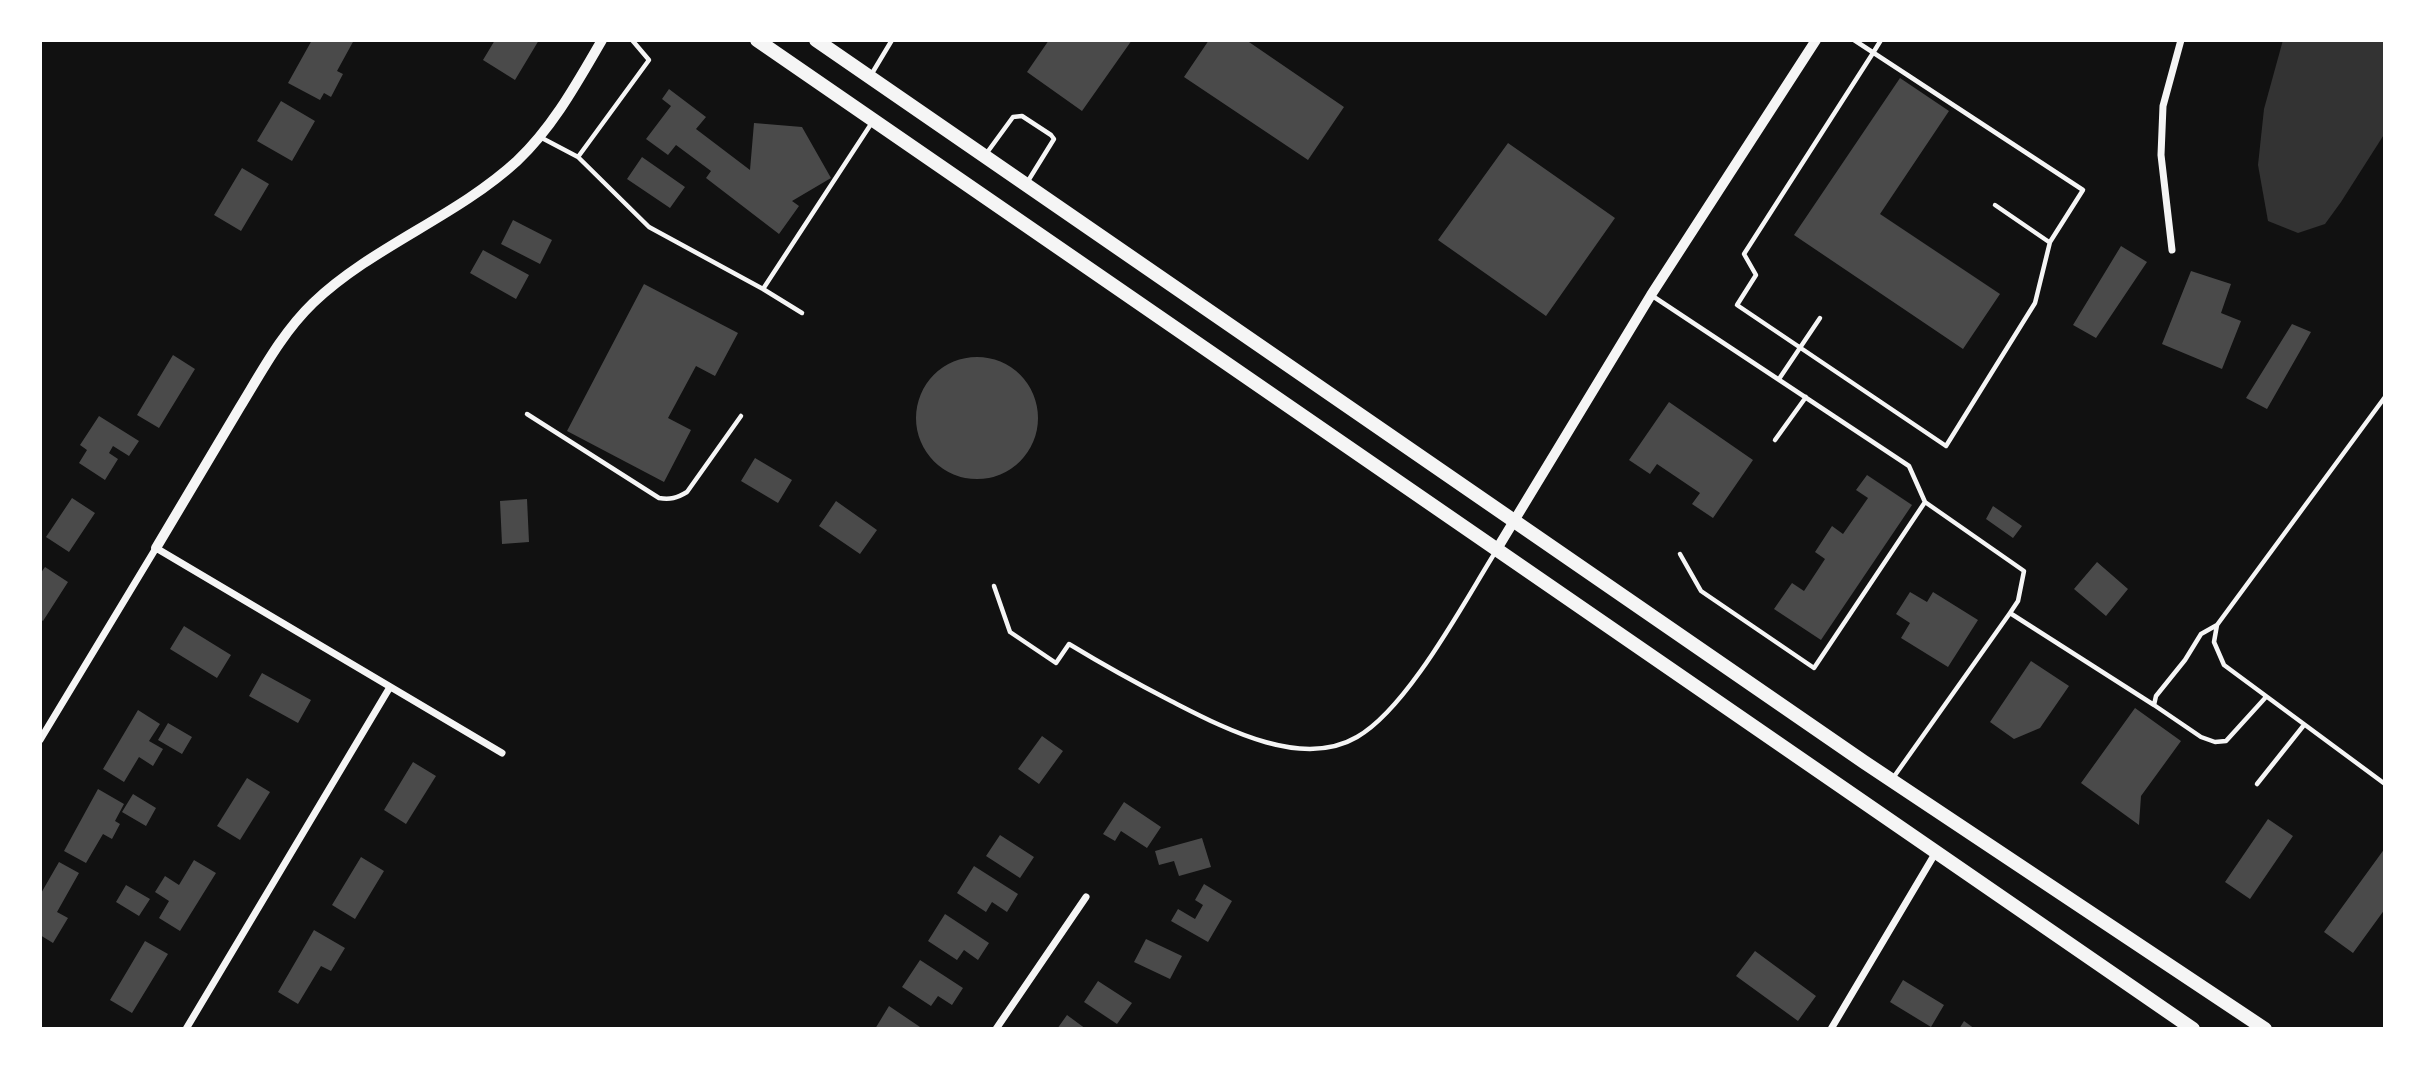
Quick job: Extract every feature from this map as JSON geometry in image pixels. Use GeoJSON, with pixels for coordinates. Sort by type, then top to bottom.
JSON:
{"type":"FeatureCollection","features":[{"type":"Feature","properties":{"kind":"main road"},"geometry":{"type":"LineString","coordinates":[[757,40],[2193,1029]]}},
{"type":"Feature","properties":{"kind":"main road"},"geometry":{"type":"LineString","coordinates":[[816,40],[1892,780],[2265,1029]]}},
{"type":"Feature","properties":{"kind":"street"},"geometry":{"type":"LineString","coordinates":[[40,740],[274,351],[298,320],[342,279],[503,172],[540,137],[602,40]]}},
{"type":"Feature","properties":{"kind":"street"},"geometry":{"type":"LineString","coordinates":[[1497,549],[1651,295],[1816,40]]}},
{"type":"Feature","properties":{"kind":"street"},"geometry":{"type":"LineString","coordinates":[[2172,250],[2161,155],[2163,106],[2181,40]]}},
{"type":"Feature","properties":{"kind":"street"},"geometry":{"type":"LineString","coordinates":[[156,548],[502,753]]}},
{"type":"Feature","properties":{"kind":"street"},"geometry":{"type":"LineString","coordinates":[[186,1029],[390,687]]}},
{"type":"Feature","properties":{"kind":"street"},"geometry":{"type":"LineString","coordinates":[[1831,1029],[1936,852]]}},
{"type":"Feature","properties":{"kind":"street"},"geometry":{"type":"LineString","coordinates":[[996,1029],[1086,897]]}},
{"type":"Feature","properties":{"kind":"lane"},"geometry":{"type":"LineString","coordinates":[[578,156],[649,60],[632,40]]}},
{"type":"Feature","properties":{"kind":"lane"},"geometry":{"type":"LineString","coordinates":[[869,77],[892,40]]}},
{"type":"Feature","properties":{"kind":"lane"},"geometry":{"type":"LineString","coordinates":[[1854,40],[1873,53],[2083,190],[2050,242],[2035,303],[1946,446],[1737,305],[1756,275],[1744,254],[1873,53],[1881,40]]}},
{"type":"Feature","properties":{"kind":"lane"},"geometry":{"type":"LineString","coordinates":[[984,156],[1017,115],[1042,128],[1054,139],[1025,184]]}},
{"type":"Feature","properties":{"kind":"lane"},"geometry":{"type":"LineString","coordinates":[[764,289],[873,120]]}},
{"type":"Feature","properties":{"kind":"lane"},"geometry":{"type":"LineString","coordinates":[[540,137],[578,156],[649,227],[764,289],[802,313]]}},
{"type":"Feature","properties":{"kind":"lane"},"geometry":{"type":"LineString","coordinates":[[1995,205],[2050,242]]}},
{"type":"Feature","properties":{"kind":"lane"},"geometry":{"type":"LineString","coordinates":[[1651,295],[1909,466],[1925,502],[2024,571],[2018,601],[1892,780]]}},
{"type":"Feature","properties":{"kind":"lane"},"geometry":{"type":"LineString","coordinates":[[1779,379],[1820,318]]}},
{"type":"Feature","properties":{"kind":"lane"},"geometry":{"type":"LineString","coordinates":[[1775,440],[1806,397]]}},
{"type":"Feature","properties":{"kind":"lane"},"geometry":{"type":"LineString","coordinates":[[2154,705],[2157,696],[2201,634],[2217,625],[2385,397]]}},
{"type":"Feature","properties":{"kind":"lane"},"geometry":{"type":"LineString","coordinates":[[527,414],[659,498],[667,499],[677,498],[687,492],[741,416]]}},
{"type":"Feature","properties":{"kind":"lane"},"geometry":{"type":"LineString","coordinates":[[1680,554],[1701,591],[1814,668],[1925,502]]}},
{"type":"Feature","properties":{"kind":"lane"},"geometry":{"type":"LineString","coordinates":[[994,586],[1010,632],[1056,663],[1069,644],[1152,691],[1245,736],[1282,746],[1325,748],[1357,738],[1400,696],[1435,649],[1497,549]]}},
{"type":"Feature","properties":{"kind":"lane"},"geometry":{"type":"LineString","coordinates":[[2010,613],[2202,737],[2215,742],[2226,741],[2266,697]]}},
{"type":"Feature","properties":{"kind":"lane"},"geometry":{"type":"LineString","coordinates":[[2217,625],[2214,642],[2224,665],[2385,784]]}},
{"type":"Feature","properties":{"kind":"lane"},"geometry":{"type":"LineString","coordinates":[[2257,784],[2304,725]]}},
{"type":"Feature","properties":{"kind":"shaded area"},"geometry":{"type":"Polygon","coordinates":[[[2283,40],[2385,40],[2385,133],[2325,224],[2298,233],[2268,221],[2258,165],[2264,109],[2283,40]]]}},
{"type":"Feature","properties":{"kind":"building"},"geometry":{"type":"Polygon","coordinates":[[[312,40],[354,40],[337,71],[343,74],[331,97],[324,93],[320,100],[288,83],[312,40]]]}},
{"type":"Feature","properties":{"kind":"building"},"geometry":{"type":"Polygon","coordinates":[[[495,40],[539,40],[515,80],[483,60],[495,40]]]}},
{"type":"Feature","properties":{"kind":"building"},"geometry":{"type":"Polygon","coordinates":[[[1049,40],[1132,40],[1082,111],[1027,72],[1049,40]]]}},
{"type":"Feature","properties":{"kind":"building"},"geometry":{"type":"Polygon","coordinates":[[[1209,40],[1246,40],[1344,107],[1308,160],[1184,77],[1209,40]]]}},
{"type":"Feature","properties":{"kind":"building"},"geometry":{"type":"Polygon","coordinates":[[[1900,78],[1949,111],[1880,214],[2000,294],[1963,349],[1794,235],[1900,78]]]}},
{"type":"Feature","properties":{"kind":"building"},"geometry":{"type":"Polygon","coordinates":[[[669,89],[706,117],[696,129],[750,170],[754,123],[802,127],[831,178],[792,201],[799,206],[779,234],[706,178],[711,171],[676,145],[668,155],[646,139],[671,106],[662,99],[669,89]]]}},
{"type":"Feature","properties":{"kind":"building"},"geometry":{"type":"Polygon","coordinates":[[[281,101],[315,121],[292,161],[257,141],[281,101]]]}},
{"type":"Feature","properties":{"kind":"building"},"geometry":{"type":"Polygon","coordinates":[[[1508,143],[1615,218],[1546,316],[1438,240],[1508,143]]]}},
{"type":"Feature","properties":{"kind":"building"},"geometry":{"type":"Polygon","coordinates":[[[642,157],[685,187],[670,208],[627,179],[642,157]]]}},
{"type":"Feature","properties":{"kind":"building"},"geometry":{"type":"Polygon","coordinates":[[[242,168],[269,184],[241,231],[214,215],[242,168]]]}},
{"type":"Feature","properties":{"kind":"building"},"geometry":{"type":"Polygon","coordinates":[[[513,220],[552,240],[540,264],[501,244],[513,220]]]}},
{"type":"Feature","properties":{"kind":"building"},"geometry":{"type":"Polygon","coordinates":[[[2121,246],[2147,262],[2096,338],[2073,325],[2121,246]]]}},
{"type":"Feature","properties":{"kind":"building"},"geometry":{"type":"Polygon","coordinates":[[[483,250],[529,275],[516,299],[470,273],[483,250]]]}},
{"type":"Feature","properties":{"kind":"building"},"geometry":{"type":"Polygon","coordinates":[[[2191,271],[2231,284],[2221,313],[2241,321],[2222,369],[2162,344],[2191,271]]]}},
{"type":"Feature","properties":{"kind":"building"},"geometry":{"type":"Polygon","coordinates":[[[644,284],[738,333],[715,376],[696,366],[668,418],[691,430],[664,482],[567,431],[644,284]]]}},
{"type":"Feature","properties":{"kind":"building"},"geometry":{"type":"Polygon","coordinates":[[[2292,324],[2311,332],[2267,409],[2246,398],[2292,324]]]}},
{"type":"Feature","properties":{"kind":"building"},"geometry":{"type":"Polygon","coordinates":[[[173,355],[195,369],[159,428],[137,415],[173,355]]]}},
{"type":"Feature","properties":{"kind":"building"},"geometry":{"type":"Polygon","coordinates":[[[977,357],[1000,362],[1020,375],[1033,395],[1038,418],[1033,441],[1020,461],[1000,474],[977,479],[954,474],[934,461],[921,441],[916,418],[921,395],[934,375],[954,362],[977,357]]]}},
{"type":"Feature","properties":{"kind":"building"},"geometry":{"type":"Polygon","coordinates":[[[1669,402],[1753,460],[1713,518],[1692,504],[1700,493],[1657,464],[1650,474],[1629,460],[1669,402]]]}},
{"type":"Feature","properties":{"kind":"building"},"geometry":{"type":"Polygon","coordinates":[[[99,416],[139,441],[129,456],[113,446],[109,453],[118,459],[105,480],[79,463],[87,450],[80,445],[99,416]]]}},
{"type":"Feature","properties":{"kind":"building"},"geometry":{"type":"Polygon","coordinates":[[[755,458],[792,480],[778,503],[741,481],[755,458]]]}},
{"type":"Feature","properties":{"kind":"building"},"geometry":{"type":"Polygon","coordinates":[[[1867,475],[1912,505],[1821,640],[1774,609],[1792,583],[1804,591],[1825,559],[1815,552],[1832,526],[1843,534],[1868,498],[1856,490],[1867,475]]]}},
{"type":"Feature","properties":{"kind":"building"},"geometry":{"type":"Polygon","coordinates":[[[72,498],[95,513],[69,552],[46,537],[72,498]]]}},
{"type":"Feature","properties":{"kind":"building"},"geometry":{"type":"Polygon","coordinates":[[[527,499],[529,542],[502,544],[500,501],[527,499]]]}},
{"type":"Feature","properties":{"kind":"building"},"geometry":{"type":"Polygon","coordinates":[[[836,501],[877,530],[860,554],[819,526],[836,501]]]}},
{"type":"Feature","properties":{"kind":"building"},"geometry":{"type":"Polygon","coordinates":[[[1993,506],[2022,526],[2013,538],[1986,519],[1993,506]]]}},
{"type":"Feature","properties":{"kind":"building"},"geometry":{"type":"Polygon","coordinates":[[[2097,562],[2128,589],[2106,616],[2074,589],[2097,562]]]}},
{"type":"Feature","properties":{"kind":"building"},"geometry":{"type":"Polygon","coordinates":[[[45,567],[68,582],[43,621],[40,619],[40,574],[45,567]]]}},
{"type":"Feature","properties":{"kind":"building"},"geometry":{"type":"Polygon","coordinates":[[[1910,592],[1927,602],[1933,592],[1978,620],[1948,667],[1901,638],[1910,623],[1896,614],[1910,592]]]}},
{"type":"Feature","properties":{"kind":"building"},"geometry":{"type":"Polygon","coordinates":[[[184,626],[231,655],[217,678],[170,649],[184,626]]]}},
{"type":"Feature","properties":{"kind":"building"},"geometry":{"type":"Polygon","coordinates":[[[2031,661],[2069,686],[2040,728],[2014,739],[1990,722],[2031,661]]]}},
{"type":"Feature","properties":{"kind":"building"},"geometry":{"type":"Polygon","coordinates":[[[262,673],[311,700],[298,723],[249,696],[262,673]]]}},
{"type":"Feature","properties":{"kind":"building"},"geometry":{"type":"Polygon","coordinates":[[[2135,708],[2181,741],[2141,796],[2139,825],[2081,783],[2135,708]]]}},
{"type":"Feature","properties":{"kind":"building"},"geometry":{"type":"Polygon","coordinates":[[[138,710],[160,724],[149,741],[163,749],[153,766],[139,757],[124,782],[103,769],[138,710]]]}},
{"type":"Feature","properties":{"kind":"building"},"geometry":{"type":"Polygon","coordinates":[[[168,723],[192,737],[182,754],[158,740],[168,723]]]}},
{"type":"Feature","properties":{"kind":"building"},"geometry":{"type":"Polygon","coordinates":[[[1042,736],[1063,751],[1039,784],[1018,769],[1042,736]]]}},
{"type":"Feature","properties":{"kind":"building"},"geometry":{"type":"Polygon","coordinates":[[[413,762],[436,776],[406,824],[384,810],[413,762]]]}},
{"type":"Feature","properties":{"kind":"building"},"geometry":{"type":"Polygon","coordinates":[[[247,778],[270,792],[240,840],[217,826],[247,778]]]}},
{"type":"Feature","properties":{"kind":"building"},"geometry":{"type":"Polygon","coordinates":[[[98,789],[124,804],[115,821],[120,824],[112,839],[103,834],[86,863],[64,851],[98,789]]]}},
{"type":"Feature","properties":{"kind":"building"},"geometry":{"type":"Polygon","coordinates":[[[133,794],[156,808],[146,826],[122,812],[133,794]]]}},
{"type":"Feature","properties":{"kind":"building"},"geometry":{"type":"Polygon","coordinates":[[[1124,802],[1161,827],[1147,848],[1121,831],[1115,841],[1103,834],[1124,802]]]}},
{"type":"Feature","properties":{"kind":"building"},"geometry":{"type":"Polygon","coordinates":[[[2268,819],[2293,836],[2250,899],[2225,882],[2268,819]]]}},
{"type":"Feature","properties":{"kind":"building"},"geometry":{"type":"Polygon","coordinates":[[[1000,835],[1034,857],[1020,878],[986,856],[1000,835]]]}},
{"type":"Feature","properties":{"kind":"building"},"geometry":{"type":"Polygon","coordinates":[[[1202,838],[1211,867],[1179,876],[1174,861],[1159,865],[1155,851],[1202,838]]]}},
{"type":"Feature","properties":{"kind":"building"},"geometry":{"type":"Polygon","coordinates":[[[2385,848],[2385,909],[2353,953],[2324,932],[2385,848]]]}},
{"type":"Feature","properties":{"kind":"building"},"geometry":{"type":"Polygon","coordinates":[[[361,857],[384,871],[355,919],[332,905],[361,857]]]}},
{"type":"Feature","properties":{"kind":"building"},"geometry":{"type":"Polygon","coordinates":[[[194,860],[216,873],[180,931],[159,918],[169,901],[155,892],[165,876],[179,885],[194,860]]]}},
{"type":"Feature","properties":{"kind":"building"},"geometry":{"type":"Polygon","coordinates":[[[59,862],[79,873],[57,912],[68,918],[53,943],[40,935],[40,895],[59,862]]]}},
{"type":"Feature","properties":{"kind":"building"},"geometry":{"type":"Polygon","coordinates":[[[974,866],[1018,894],[1007,912],[992,902],[986,912],[957,893],[974,866]]]}},
{"type":"Feature","properties":{"kind":"building"},"geometry":{"type":"Polygon","coordinates":[[[1204,884],[1232,901],[1208,942],[1171,921],[1178,909],[1195,919],[1203,905],[1195,900],[1204,884]]]}},
{"type":"Feature","properties":{"kind":"building"},"geometry":{"type":"Polygon","coordinates":[[[126,885],[150,899],[139,916],[116,902],[126,885]]]}},
{"type":"Feature","properties":{"kind":"building"},"geometry":{"type":"Polygon","coordinates":[[[945,914],[989,943],[978,960],[964,950],[957,960],[928,941],[945,914]]]}},
{"type":"Feature","properties":{"kind":"building"},"geometry":{"type":"Polygon","coordinates":[[[314,930],[345,948],[331,971],[321,966],[298,1004],[278,992],[314,930]]]}},
{"type":"Feature","properties":{"kind":"building"},"geometry":{"type":"Polygon","coordinates":[[[1146,939],[1182,956],[1170,979],[1134,962],[1146,939]]]}},
{"type":"Feature","properties":{"kind":"building"},"geometry":{"type":"Polygon","coordinates":[[[145,941],[168,954],[132,1013],[110,1000],[145,941]]]}},
{"type":"Feature","properties":{"kind":"building"},"geometry":{"type":"Polygon","coordinates":[[[1755,951],[1816,996],[1798,1021],[1736,976],[1755,951]]]}},
{"type":"Feature","properties":{"kind":"building"},"geometry":{"type":"Polygon","coordinates":[[[920,960],[963,988],[952,1005],[938,996],[931,1006],[902,987],[920,960]]]}},
{"type":"Feature","properties":{"kind":"building"},"geometry":{"type":"Polygon","coordinates":[[[1903,980],[1944,1005],[1931,1027],[1890,1002],[1903,980]]]}},
{"type":"Feature","properties":{"kind":"building"},"geometry":{"type":"Polygon","coordinates":[[[1098,981],[1132,1003],[1117,1024],[1084,1002],[1098,981]]]}},
{"type":"Feature","properties":{"kind":"building"},"geometry":{"type":"Polygon","coordinates":[[[889,1006],[923,1029],[875,1029],[889,1006]]]}},
{"type":"Feature","properties":{"kind":"building"},"geometry":{"type":"Polygon","coordinates":[[[1067,1015],[1086,1029],[1057,1029],[1067,1015]]]}},
{"type":"Feature","properties":{"kind":"building"},"geometry":{"type":"Polygon","coordinates":[[[1964,1021],[1975,1029],[1959,1029],[1964,1021]]]}}]}
